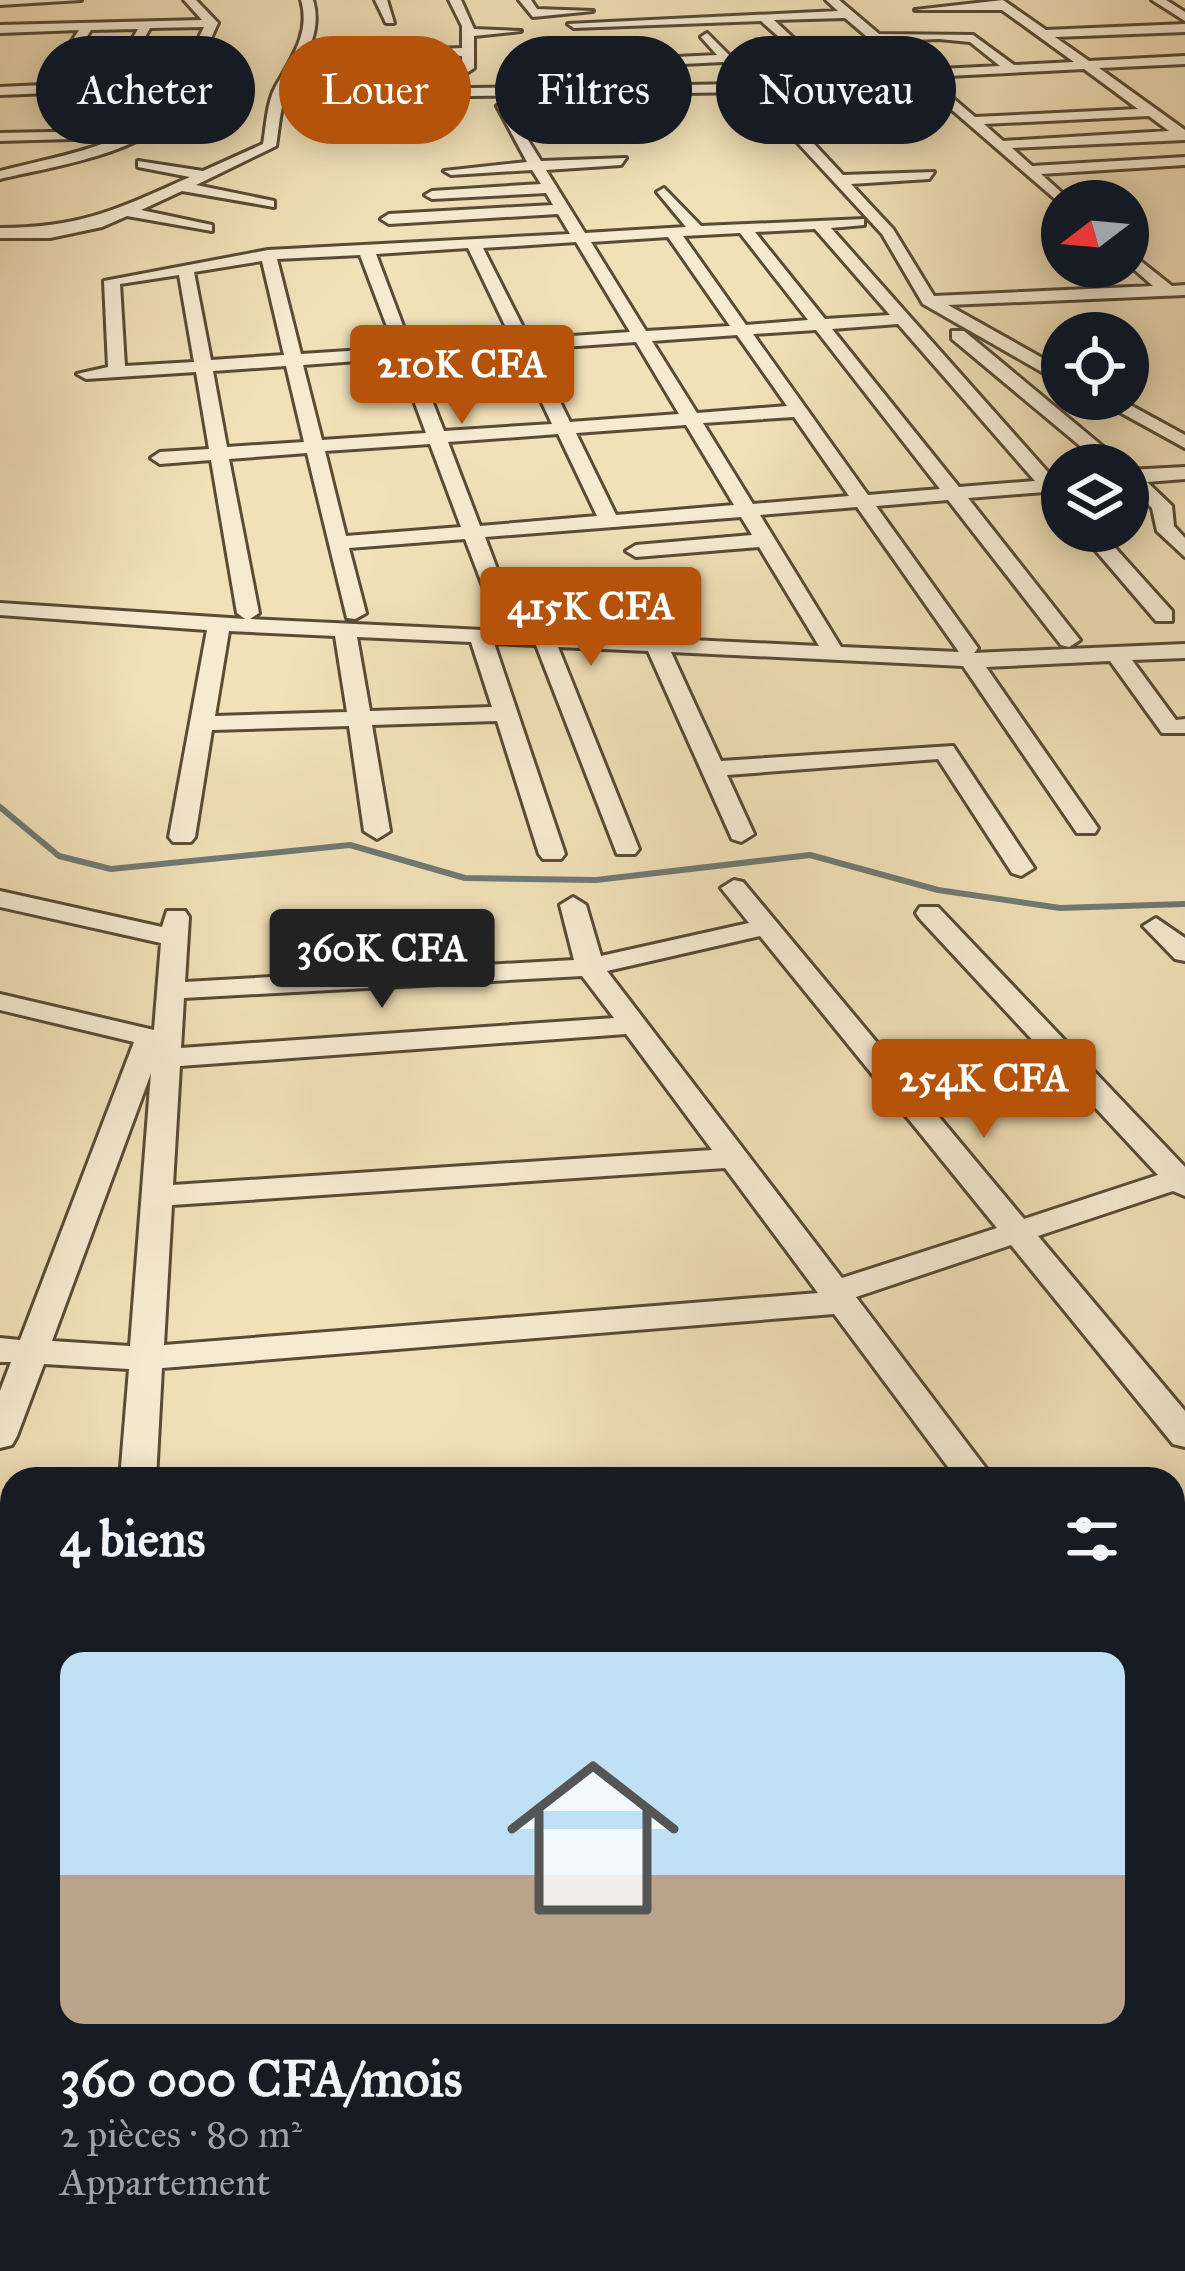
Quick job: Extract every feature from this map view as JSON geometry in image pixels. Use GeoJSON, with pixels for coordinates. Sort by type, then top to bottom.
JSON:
{"type":"FeatureCollection","features":[{"type":"Feature","properties":{"kind":"street"},"geometry":{"type":"LineString","coordinates":[[0,2],[75,0]]}},
{"type":"Feature","properties":{"kind":"street"},"geometry":{"type":"LineString","coordinates":[[0,233],[38,225],[98,224],[269,146],[280,90],[291,77],[313,21],[308,0]]}},
{"type":"Feature","properties":{"kind":"street"},"geometry":{"type":"LineString","coordinates":[[381,0],[390,20]]}},
{"type":"Feature","properties":{"kind":"street"},"geometry":{"type":"LineString","coordinates":[[455,0],[468,33],[515,31]]}},
{"type":"Feature","properties":{"kind":"street"},"geometry":{"type":"LineString","coordinates":[[525,0],[533,13],[587,11]]}},
{"type":"Feature","properties":{"kind":"street"},"geometry":{"type":"LineString","coordinates":[[673,0],[716,47]]}},
{"type":"Feature","properties":{"kind":"street"},"geometry":{"type":"LineString","coordinates":[[760,0],[788,36]]}},
{"type":"Feature","properties":{"kind":"street"},"geometry":{"type":"LineString","coordinates":[[832,0],[874,36]]}},
{"type":"Feature","properties":{"kind":"street"},"geometry":{"type":"LineString","coordinates":[[908,0],[947,30],[939,34]]}},
{"type":"Feature","properties":{"kind":"street"},"geometry":{"type":"LineString","coordinates":[[1158,0],[1185,17]]}},
{"type":"Feature","properties":{"kind":"street"},"geometry":{"type":"LineString","coordinates":[[921,10],[1000,3],[1184,135]]}},
{"type":"Feature","properties":{"kind":"street"},"geometry":{"type":"LineString","coordinates":[[643,4],[656,29]]}},
{"type":"Feature","properties":{"kind":"street"},"geometry":{"type":"LineString","coordinates":[[0,16],[195,5],[212,23]]}},
{"type":"Feature","properties":{"kind":"street"},"geometry":{"type":"LineString","coordinates":[[574,24],[699,28],[772,17],[848,14]]}},
{"type":"Feature","properties":{"kind":"street"},"geometry":{"type":"LineString","coordinates":[[0,29],[212,23]]}},
{"type":"Feature","properties":{"kind":"street"},"geometry":{"type":"LineString","coordinates":[[205,36],[212,23]]}},
{"type":"Feature","properties":{"kind":"street"},"geometry":{"type":"LineString","coordinates":[[140,36],[146,25]]}},
{"type":"Feature","properties":{"kind":"street"},"geometry":{"type":"LineString","coordinates":[[81,36],[87,27]]}},
{"type":"Feature","properties":{"kind":"street"},"geometry":{"type":"LineString","coordinates":[[1043,34],[1185,28]]}},
{"type":"Feature","properties":{"kind":"street"},"geometry":{"type":"LineString","coordinates":[[11,44],[22,29]]}},
{"type":"Feature","properties":{"kind":"street"},"geometry":{"type":"LineString","coordinates":[[908,36],[939,34],[973,40],[1013,74]]}},
{"type":"Feature","properties":{"kind":"street"},"geometry":{"type":"LineString","coordinates":[[1059,45],[1185,39]]}},
{"type":"Feature","properties":{"kind":"street"},"geometry":{"type":"LineString","coordinates":[[1101,43],[1129,63]]}},
{"type":"Feature","properties":{"kind":"street"},"geometry":{"type":"LineString","coordinates":[[471,52],[490,52]]}},
{"type":"Feature","properties":{"kind":"street"},"geometry":{"type":"LineString","coordinates":[[956,82],[1086,65],[1185,60]]}},
{"type":"Feature","properties":{"kind":"street"},"geometry":{"type":"LineString","coordinates":[[471,72],[490,72]]}},
{"type":"Feature","properties":{"kind":"street"},"geometry":{"type":"LineString","coordinates":[[956,74],[1013,74]]}},
{"type":"Feature","properties":{"kind":"street"},"geometry":{"type":"LineString","coordinates":[[0,91],[36,90]]}},
{"type":"Feature","properties":{"kind":"street"},"geometry":{"type":"LineString","coordinates":[[956,107],[1041,181]]}},
{"type":"Feature","properties":{"kind":"street"},"geometry":{"type":"LineString","coordinates":[[972,121],[1150,112]]}},
{"type":"Feature","properties":{"kind":"street"},"geometry":{"type":"LineString","coordinates":[[999,145],[1184,135]]}},
{"type":"Feature","properties":{"kind":"street"},"geometry":{"type":"LineString","coordinates":[[36,141],[0,139],[6,174],[83,144]]}},
{"type":"Feature","properties":{"kind":"street"},"geometry":{"type":"LineString","coordinates":[[523,144],[828,643]]}},
{"type":"Feature","properties":{"kind":"street"},"geometry":{"type":"LineString","coordinates":[[806,144],[888,232],[929,301],[1041,365]]}},
{"type":"Feature","properties":{"kind":"street"},"geometry":{"type":"LineString","coordinates":[[1028,170],[1185,160]]}},
{"type":"Feature","properties":{"kind":"street"},"geometry":{"type":"LineString","coordinates":[[451,171],[621,161]]}},
{"type":"Feature","properties":{"kind":"street"},"geometry":{"type":"LineString","coordinates":[[840,181],[928,175],[914,161]]}},
{"type":"Feature","properties":{"kind":"street"},"geometry":{"type":"LineString","coordinates":[[143,164],[204,176]]}},
{"type":"Feature","properties":{"kind":"street"},"geometry":{"type":"LineString","coordinates":[[181,186],[269,204]]}},
{"type":"Feature","properties":{"kind":"street"},"geometry":{"type":"LineString","coordinates":[[432,195],[550,188]]}},
{"type":"Feature","properties":{"kind":"street"},"geometry":{"type":"LineString","coordinates":[[664,192],[697,231]]}},
{"type":"Feature","properties":{"kind":"street"},"geometry":{"type":"LineString","coordinates":[[389,219],[563,209]]}},
{"type":"Feature","properties":{"kind":"street"},"geometry":{"type":"LineString","coordinates":[[126,212],[207,228]]}},
{"type":"Feature","properties":{"kind":"street"},"geometry":{"type":"LineString","coordinates":[[117,372],[112,281],[268,255],[859,222]]}},
{"type":"Feature","properties":{"kind":"street"},"geometry":{"type":"LineString","coordinates":[[820,224],[1041,476]]}},
{"type":"Feature","properties":{"kind":"street"},"geometry":{"type":"LineString","coordinates":[[744,228],[1070,640]]}},
{"type":"Feature","properties":{"kind":"street"},"geometry":{"type":"LineString","coordinates":[[366,249],[507,623],[967,648],[672,232]]}},
{"type":"Feature","properties":{"kind":"street"},"geometry":{"type":"LineString","coordinates":[[472,243],[610,521]]}},
{"type":"Feature","properties":{"kind":"street"},"geometry":{"type":"LineString","coordinates":[[268,255],[338,543],[377,831]]}},
{"type":"Feature","properties":{"kind":"street"},"geometry":{"type":"LineString","coordinates":[[1149,271],[1177,291]]}},
{"type":"Feature","properties":{"kind":"street"},"geometry":{"type":"LineString","coordinates":[[186,272],[248,613]]}},
{"type":"Feature","properties":{"kind":"street"},"geometry":{"type":"LineString","coordinates":[[929,301],[1177,291]]}},
{"type":"Feature","properties":{"kind":"street"},"geometry":{"type":"LineString","coordinates":[[86,374],[903,319]]}},
{"type":"Feature","properties":{"kind":"street"},"geometry":{"type":"LineString","coordinates":[[962,322],[949,328],[1089,444]]}},
{"type":"Feature","properties":{"kind":"street"},"geometry":{"type":"LineString","coordinates":[[160,458],[798,411]]}},
{"type":"Feature","properties":{"kind":"street"},"geometry":{"type":"LineString","coordinates":[[1144,420],[1185,442]]}},
{"type":"Feature","properties":{"kind":"street"},"geometry":{"type":"LineString","coordinates":[[1149,473],[1185,473]]}},
{"type":"Feature","properties":{"kind":"street"},"geometry":{"type":"LineString","coordinates":[[338,543],[954,494],[1041,493]]}},
{"type":"Feature","properties":{"kind":"street"},"geometry":{"type":"LineString","coordinates":[[1149,495],[1162,506],[1185,550]]}},
{"type":"Feature","properties":{"kind":"street"},"geometry":{"type":"LineString","coordinates":[[636,551],[765,540]]}},
{"type":"Feature","properties":{"kind":"street"},"geometry":{"type":"LineString","coordinates":[[1108,552],[1164,616]]}},
{"type":"Feature","properties":{"kind":"street"},"geometry":{"type":"LineString","coordinates":[[0,609],[219,623],[350,621],[480,635],[656,644],[828,643],[970,659],[1185,651]]}},
{"type":"Feature","properties":{"kind":"street"},"geometry":{"type":"LineString","coordinates":[[182,837],[219,623]]}},
{"type":"Feature","properties":{"kind":"street"},"geometry":{"type":"LineString","coordinates":[[480,635],[553,854]]}},
{"type":"Feature","properties":{"kind":"street"},"geometry":{"type":"LineString","coordinates":[[544,638],[626,849]]}},
{"type":"Feature","properties":{"kind":"street"},"geometry":{"type":"LineString","coordinates":[[656,644],[740,834]]}},
{"type":"Feature","properties":{"kind":"street"},"geometry":{"type":"LineString","coordinates":[[1116,654],[1170,728],[1185,727]]}},
{"type":"Feature","properties":{"kind":"street"},"geometry":{"type":"LineString","coordinates":[[970,659],[1086,829]]}},
{"type":"Feature","properties":{"kind":"street"},"geometry":{"type":"LineString","coordinates":[[202,723],[506,714]]}},
{"type":"Feature","properties":{"kind":"street"},"geometry":{"type":"LineString","coordinates":[[712,769],[945,751],[1021,868]]}},
{"type":"Feature","properties":{"kind":"street"},"geometry":{"type":"LineString","coordinates":[[734,888],[1185,1435]]}},
{"type":"Feature","properties":{"kind":"street"},"geometry":{"type":"LineString","coordinates":[[0,899],[175,927],[161,1045],[157,1196],[139,1467]]}},
{"type":"Feature","properties":{"kind":"street"},"geometry":{"type":"LineString","coordinates":[[573,905],[590,967],[839,1297],[957,1467]]}},
{"type":"Feature","properties":{"kind":"street"},"geometry":{"type":"LineString","coordinates":[[16,1351],[146,1358],[839,1297],[1017,1232],[1183,1181],[929,913]]}},
{"type":"Feature","properties":{"kind":"street"},"geometry":{"type":"LineString","coordinates":[[1156,926],[1185,953]]}},
{"type":"Feature","properties":{"kind":"street"},"geometry":{"type":"LineString","coordinates":[[170,991],[590,967],[766,927]]}},
{"type":"Feature","properties":{"kind":"street"},"geometry":{"type":"LineString","coordinates":[[0,1003],[161,1045],[634,1025]]}},
{"type":"Feature","properties":{"kind":"street"},"geometry":{"type":"LineString","coordinates":[[0,1436],[16,1351],[161,1045]]}},
{"type":"Feature","properties":{"kind":"street"},"geometry":{"type":"LineString","coordinates":[[157,1196],[734,1158]]}},
{"type":"Feature","properties":{"kind":"waterway"},"geometry":{"type":"LineString","coordinates":[[0,807],[59,856],[111,869],[350,845],[465,878],[596,880],[810,855],[938,890],[1060,908],[1185,904]]}}]}
